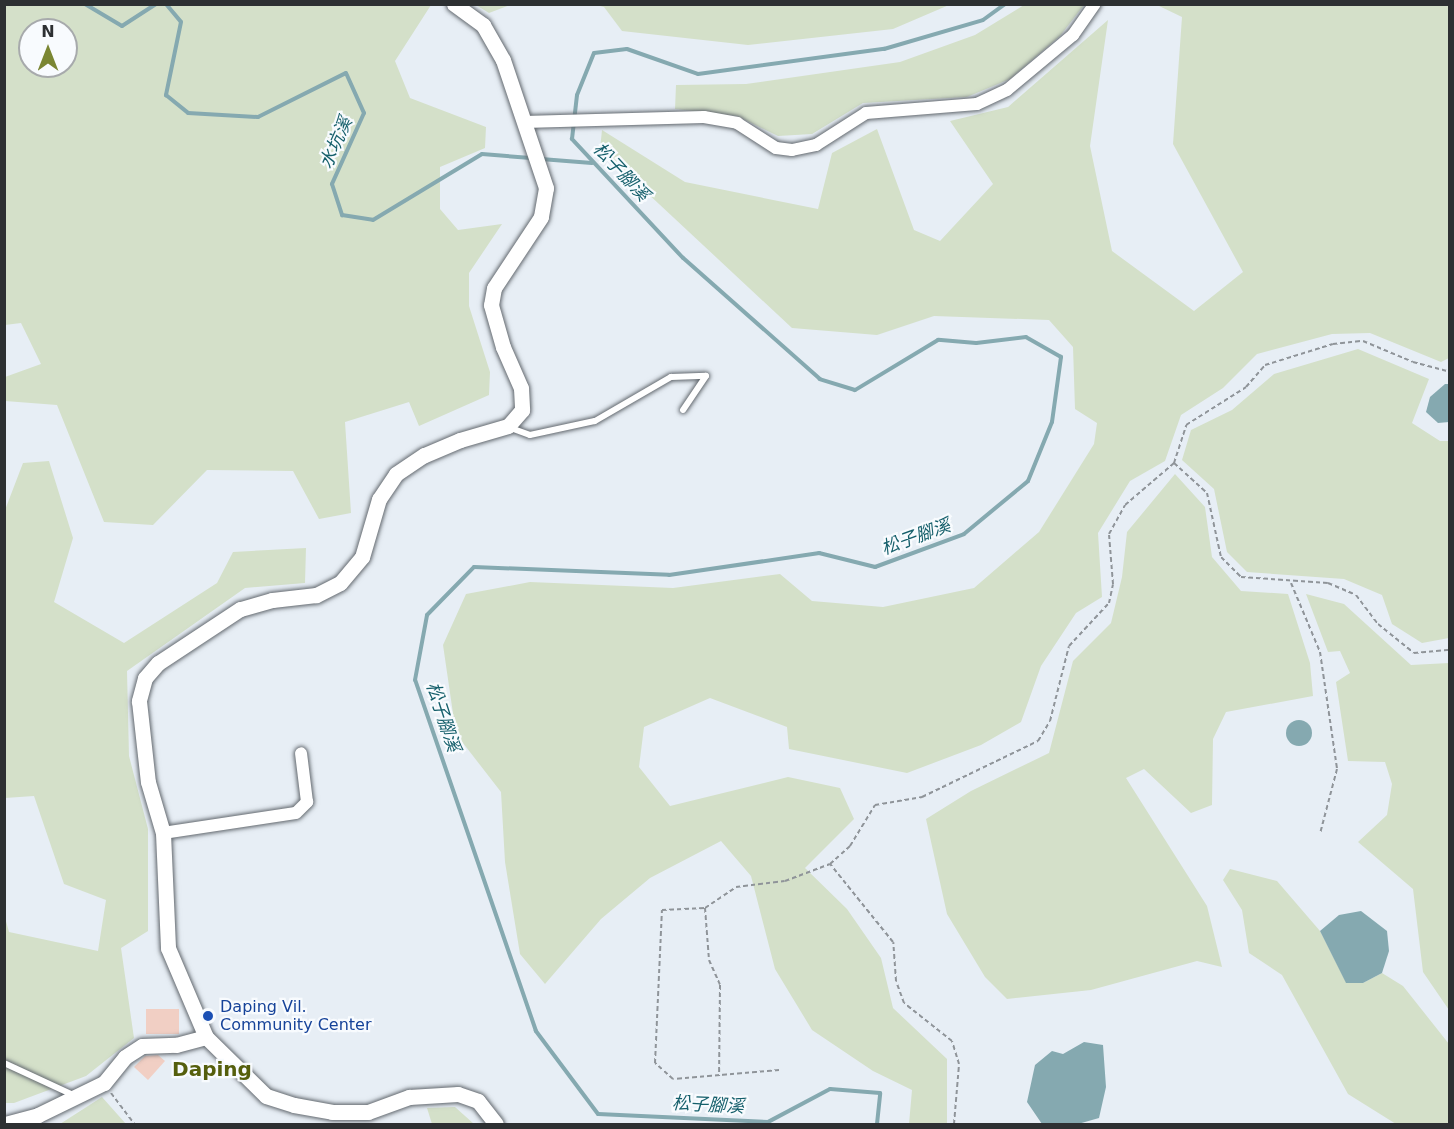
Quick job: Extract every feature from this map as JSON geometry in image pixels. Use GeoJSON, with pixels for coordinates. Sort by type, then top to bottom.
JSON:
{"type":"FeatureCollection","features":[{"type":"Feature","properties":{"kind":"street"},"geometry":{"type":"LineString","coordinates":[[454,4],[483,26],[503,60],[546,188],[541,217],[494,288],[494,316],[521,388],[522,410],[508,426],[460,440],[424,455],[396,474],[379,499],[362,557],[340,583],[316,595],[272,600],[240,609],[151,671],[145,678],[139,701],[141,740],[163,833],[168,948],[206,1038],[266,1096],[294,1105],[332,1112],[368,1112],[409,1097],[458,1094],[478,1101],[496,1125]]}},
{"type":"Feature","properties":{"kind":"street"},"geometry":{"type":"LineString","coordinates":[[526,128],[545,120],[704,117],[736,123],[776,148],[792,150],[816,146],[866,113],[977,104],[1008,90],[1073,35],[1095,4]]}},
{"type":"Feature","properties":{"kind":"street"},"geometry":{"type":"LineString","coordinates":[[163,833],[297,813],[307,802],[301,753]]}},
{"type":"Feature","properties":{"kind":"street"},"geometry":{"type":"LineString","coordinates":[[5,1125],[38,1115],[104,1083],[125,1057],[142,1046],[176,1045],[206,1038]]}},
{"type":"Feature","properties":{"kind":"lane"},"geometry":{"type":"LineString","coordinates":[[508,426],[530,435],[595,421],[671,377],[706,376],[683,410]]}},
{"type":"Feature","properties":{"kind":"lane"},"geometry":{"type":"LineString","coordinates":[[4,1063],[78,1097]]}},
{"type":"Feature","properties":{"kind":"path"},"geometry":{"type":"LineString","coordinates":[[778,1070],[673,1079],[655,1063],[662,910],[705,908],[736,887],[785,881],[830,864],[850,846],[875,805],[922,797],[1038,741],[1050,721],[1069,646],[1109,603],[1113,584],[1109,534],[1125,505],[1174,463],[1186,425],[1246,387],[1265,364],[1333,344],[1363,341],[1413,362],[1449,372]]}},
{"type":"Feature","properties":{"kind":"path"},"geometry":{"type":"LineString","coordinates":[[1174,463],[1206,493],[1221,557],[1241,577],[1291,583],[1328,583],[1356,595],[1378,624],[1414,653],[1449,650]]}},
{"type":"Feature","properties":{"kind":"path"},"geometry":{"type":"LineString","coordinates":[[1291,583],[1320,652],[1337,768],[1320,834]]}},
{"type":"Feature","properties":{"kind":"path"},"geometry":{"type":"LineString","coordinates":[[830,864],[893,942],[896,981],[904,1003],[952,1041],[959,1064],[954,1125]]}},
{"type":"Feature","properties":{"kind":"path"},"geometry":{"type":"LineString","coordinates":[[705,908],[709,960],[720,985],[719,1076]]}},
{"type":"Feature","properties":{"kind":"path"},"geometry":{"type":"LineString","coordinates":[[104,1083],[134,1125]]}},
{"type":"Feature","properties":{"kind":"path"},"geometry":{"type":"LineString","coordinates":[[1107,1125],[1115,1125]]}},
{"type":"Feature","properties":{"kind":"green space"},"geometry":{"type":"Polygon","coordinates":[[[5,4],[431,5],[395,61],[410,98],[486,127],[485,148],[440,167],[440,209],[458,230],[502,224],[469,273],[469,306],[490,372],[489,395],[419,426],[409,402],[345,422],[351,513],[319,519],[293,471],[207,470],[153,525],[104,522],[57,405],[5,401],[5,377],[41,364],[21,323],[5,325],[5,4]]]}},
{"type":"Feature","properties":{"kind":"green space"},"geometry":{"type":"Polygon","coordinates":[[[949,4],[893,29],[748,45],[622,31],[604,7],[596,5],[949,4]]]}},
{"type":"Feature","properties":{"kind":"green space"},"geometry":{"type":"Polygon","coordinates":[[[476,5],[510,5],[489,13],[476,5]]]}},
{"type":"Feature","properties":{"kind":"green space"},"geometry":{"type":"Polygon","coordinates":[[[1024,5],[1084,5],[1060,36],[1010,79],[967,97],[863,103],[812,134],[778,136],[737,116],[675,109],[676,85],[746,84],[900,62],[975,35],[1024,5]]]}},
{"type":"Feature","properties":{"kind":"green space"},"geometry":{"type":"Polygon","coordinates":[[[1157,5],[1449,5],[1449,358],[1441,362],[1370,333],[1332,334],[1257,354],[1223,388],[1181,415],[1165,461],[1130,481],[1098,533],[1102,597],[1076,613],[1041,666],[1021,722],[981,745],[907,773],[789,749],[787,727],[710,698],[644,727],[639,767],[670,806],[788,777],[840,788],[854,819],[805,868],[847,909],[881,958],[893,1008],[947,1059],[947,1124],[909,1124],[912,1090],[873,1071],[812,1030],[775,969],[751,876],[721,841],[650,878],[601,919],[545,984],[520,954],[505,862],[501,792],[456,734],[443,645],[466,594],[530,582],[673,588],[780,574],[812,601],[883,607],[974,588],[1039,532],[1094,444],[1097,423],[1075,409],[1073,347],[1049,320],[934,316],[877,335],[792,328],[600,149],[602,130],[685,182],[818,209],[832,153],[877,129],[914,230],[940,241],[993,184],[950,121],[1008,107],[1108,20],[1090,146],[1112,251],[1194,311],[1243,272],[1173,144],[1182,17],[1157,5]]]}},
{"type":"Feature","properties":{"kind":"green space"},"geometry":{"type":"Polygon","coordinates":[[[1358,349],[1429,379],[1412,423],[1440,441],[1449,441],[1449,638],[1422,643],[1392,624],[1382,595],[1344,579],[1247,572],[1227,552],[1214,489],[1182,460],[1191,430],[1232,410],[1274,374],[1358,349]]]}},
{"type":"Feature","properties":{"kind":"green space"},"geometry":{"type":"Polygon","coordinates":[[[49,461],[73,538],[54,602],[124,643],[217,583],[233,552],[306,548],[305,583],[245,588],[127,671],[129,756],[148,829],[148,931],[121,948],[134,1038],[86,1076],[14,1103],[5,1103],[4,914],[9,932],[98,951],[106,900],[64,884],[34,796],[5,798],[5,510],[23,463],[49,461]]]}},
{"type":"Feature","properties":{"kind":"green space"},"geometry":{"type":"Polygon","coordinates":[[[1175,474],[1205,507],[1212,557],[1241,591],[1288,594],[1310,663],[1313,696],[1226,712],[1213,739],[1212,805],[1191,813],[1144,769],[1126,778],[1207,906],[1222,967],[1197,961],[1091,990],[1007,999],[985,977],[947,914],[926,819],[971,791],[1049,753],[1073,661],[1111,623],[1122,577],[1127,532],[1175,474]]]}},
{"type":"Feature","properties":{"kind":"green space"},"geometry":{"type":"Polygon","coordinates":[[[1306,594],[1344,604],[1411,665],[1449,663],[1449,1010],[1423,972],[1413,889],[1358,842],[1387,815],[1392,784],[1385,762],[1348,761],[1336,682],[1350,673],[1340,651],[1328,652],[1306,594]]]}},
{"type":"Feature","properties":{"kind":"green space"},"geometry":{"type":"Polygon","coordinates":[[[1230,869],[1277,881],[1320,931],[1346,982],[1363,983],[1382,973],[1403,986],[1449,1044],[1449,1124],[1396,1124],[1348,1094],[1282,975],[1249,953],[1242,910],[1223,880],[1230,869]]]}},
{"type":"Feature","properties":{"kind":"green space"},"geometry":{"type":"Polygon","coordinates":[[[102,1097],[126,1124],[60,1124],[102,1097]]]}},
{"type":"Feature","properties":{"kind":"green space"},"geometry":{"type":"Polygon","coordinates":[[[455,1107],[474,1124],[432,1124],[427,1108],[455,1107]]]}},
{"type":"Feature","properties":{"kind":"water"},"geometry":{"type":"Polygon","coordinates":[[[1445,384],[1449,384],[1449,422],[1438,423],[1426,412],[1430,397],[1445,384]]]}},
{"type":"Feature","properties":{"kind":"water"},"geometry":{"type":"Polygon","coordinates":[[[1299,720],[1308,724],[1312,733],[1308,742],[1299,746],[1290,742],[1286,733],[1290,724],[1299,720]]]}},
{"type":"Feature","properties":{"kind":"water"},"geometry":{"type":"Polygon","coordinates":[[[1361,911],[1387,931],[1389,951],[1382,973],[1363,983],[1346,983],[1320,931],[1339,915],[1361,911]]]}},
{"type":"Feature","properties":{"kind":"water"},"geometry":{"type":"Polygon","coordinates":[[[1084,1042],[1103,1045],[1106,1087],[1099,1118],[1078,1124],[1042,1124],[1027,1102],[1035,1065],[1052,1051],[1063,1054],[1084,1042]]]}},
{"type":"Feature","properties":{"kind":"building"},"geometry":{"type":"Polygon","coordinates":[[[146,1009],[179,1009],[179,1034],[146,1034],[146,1009]]]}},
{"type":"Feature","properties":{"kind":"building"},"geometry":{"type":"Polygon","coordinates":[[[158,1055],[165,1061],[148,1080],[134,1067],[145,1056],[158,1055]]]}},
{"type":"Feature","properties":{"kind":"waterway","name":"水坑溪"},"geometry":{"type":"LineString","coordinates":[[85,4],[122,26],[156,4]]}},
{"type":"Feature","properties":{"kind":"waterway","name":"水坑溪"},"geometry":{"type":"LineString","coordinates":[[166,4],[181,22],[166,95],[188,113],[258,117],[346,73],[364,113],[332,184],[342,215],[373,220],[482,154],[531,158]]}},
{"type":"Feature","properties":{"kind":"waterway","name":"松子腳溪"},"geometry":{"type":"LineString","coordinates":[[877,1124],[880,1093],[830,1089],[768,1122],[598,1114],[536,1031],[415,680],[427,615],[474,567],[669,575],[819,553],[875,567],[964,534],[1028,481],[1052,422],[1061,357],[1026,337],[976,343],[938,340],[855,390],[820,379],[683,258],[572,139],[577,95],[594,53],[627,49],[698,74],[884,49],[983,20],[1005,4]]}},
{"type":"Feature","properties":{"kind":"waterway","name":"水坑溪"},"geometry":{"type":"LineString","coordinates":[[541,159],[592,163]]}},
{"type":"Feature","properties":{"kind":"place","name":"Daping Vil. Community Center"},"geometry":{"type":"Point","coordinates":[208,1016]}},
{"type":"Feature","properties":{"kind":"district","name":"Daping"},"geometry":{"type":"Point","coordinates":[212,1069]}}]}
